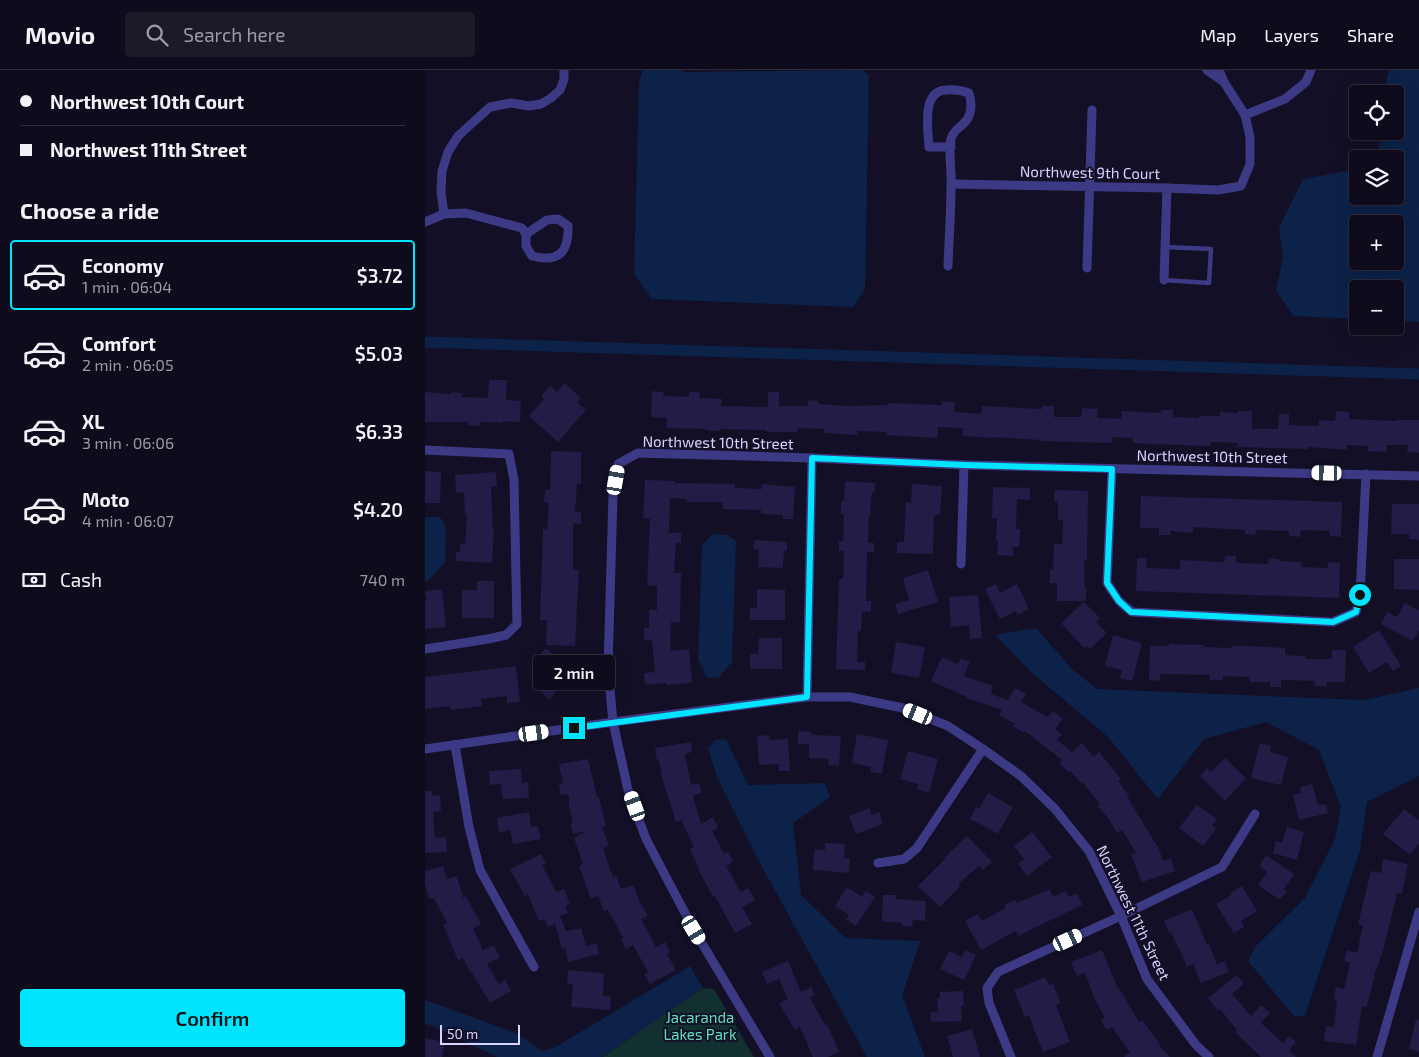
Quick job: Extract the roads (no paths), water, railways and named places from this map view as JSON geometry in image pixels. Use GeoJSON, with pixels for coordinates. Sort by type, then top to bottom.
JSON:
{"type":"FeatureCollection","features":[{"type":"Feature","properties":{"kind":"street"},"geometry":{"type":"LineString","coordinates":[[444,214],[441,192],[442,171],[448,152],[458,136],[490,107],[511,103],[529,106],[541,104],[551,98],[560,90],[564,79],[564,70]]}},
{"type":"Feature","properties":{"kind":"street"},"geometry":{"type":"LineString","coordinates":[[1207,70],[1224,82]]}},
{"type":"Feature","properties":{"kind":"street"},"geometry":{"type":"LineString","coordinates":[[1167,188],[1218,190],[1241,186],[1250,164],[1250,137],[1245,115],[1224,82],[1219,70]]}},
{"type":"Feature","properties":{"kind":"street"},"geometry":{"type":"LineString","coordinates":[[1245,115],[1285,99],[1306,82],[1311,70]]}},
{"type":"Feature","properties":{"kind":"street"},"geometry":{"type":"LineString","coordinates":[[948,266],[951,184],[951,147],[951,141],[953,132],[966,122],[972,101],[969,93],[961,90],[940,90],[929,101],[929,147],[951,147]]}},
{"type":"Feature","properties":{"kind":"street"},"geometry":{"type":"LineString","coordinates":[[1087,268],[1092,110]]}},
{"type":"Feature","properties":{"kind":"street","name":"Northwest 9th Court"},"geometry":{"type":"LineString","coordinates":[[951,184],[1167,188],[1164,280]]}},
{"type":"Feature","properties":{"kind":"street"},"geometry":{"type":"LineString","coordinates":[[425,222],[444,214],[465,213],[522,228],[526,234],[526,246],[533,256],[544,259],[555,258],[565,249],[569,237],[569,226],[558,219],[547,220],[526,234]]}},
{"type":"Feature","properties":{"kind":"street"},"geometry":{"type":"LineString","coordinates":[[425,450],[509,454],[514,480],[517,624],[506,635],[425,649]]}},
{"type":"Feature","properties":{"kind":"street","name":"Northwest 10th Street"},"geometry":{"type":"LineString","coordinates":[[613,722],[608,669],[613,495],[618,464],[638,453],[964,465],[1419,476]]}},
{"type":"Feature","properties":{"kind":"street"},"geometry":{"type":"LineString","coordinates":[[807,697],[812,458]]}},
{"type":"Feature","properties":{"kind":"street"},"geometry":{"type":"LineString","coordinates":[[961,564],[964,465]]}},
{"type":"Feature","properties":{"kind":"street"},"geometry":{"type":"LineString","coordinates":[[1112,469],[1107,583],[1119,601],[1131,612],[1333,622],[1356,612],[1360,595],[1366,474]]}},
{"type":"Feature","properties":{"kind":"street","name":"Northwest 11th Street"},"geometry":{"type":"LineString","coordinates":[[425,749],[807,697],[850,697],[903,708],[948,726],[983,748],[1021,776],[1055,809],[1089,851],[1121,916],[1147,979],[1196,1045],[1209,1057]]}},
{"type":"Feature","properties":{"kind":"street"},"geometry":{"type":"LineString","coordinates":[[613,722],[629,790],[646,839],[694,930],[770,1057]]}},
{"type":"Feature","properties":{"kind":"street"},"geometry":{"type":"LineString","coordinates":[[455,745],[469,828],[481,870],[534,967]]}},
{"type":"Feature","properties":{"kind":"street"},"geometry":{"type":"LineString","coordinates":[[878,863],[904,859],[917,848],[983,748]]}},
{"type":"Feature","properties":{"kind":"street"},"geometry":{"type":"LineString","coordinates":[[1011,1057],[989,1003],[987,988],[998,972],[1121,916],[1221,867],[1255,814]]}},
{"type":"Feature","properties":{"kind":"street"},"geometry":{"type":"LineString","coordinates":[[1377,1057],[1419,912]]}},
{"type":"Feature","properties":{"kind":"lane"},"geometry":{"type":"LineString","coordinates":[[1164,280],[1209,283],[1211,248],[1165,247]]}},
{"type":"Feature","properties":{"kind":"water"},"geometry":{"type":"Polygon","coordinates":[[[643,70],[681,70],[685,72],[862,70],[869,76],[865,289],[853,307],[652,299],[634,274],[639,82],[643,70]]]}},
{"type":"Feature","properties":{"kind":"water"},"geometry":{"type":"Polygon","coordinates":[[[1389,70],[1419,70],[1419,322],[1404,321],[1404,280],[1349,280],[1349,319],[1293,316],[1276,290],[1283,257],[1279,228],[1303,179],[1349,170],[1349,205],[1404,205],[1404,150],[1379,150],[1380,140],[1404,140],[1404,85],[1385,85],[1389,70]]]}},
{"type":"Feature","properties":{"kind":"water"},"geometry":{"type":"Polygon","coordinates":[[[425,517],[440,517],[446,528],[445,562],[429,580],[425,580],[425,517]]]}},
{"type":"Feature","properties":{"kind":"water"},"geometry":{"type":"Polygon","coordinates":[[[713,534],[727,535],[736,541],[732,662],[719,677],[707,678],[698,659],[702,545],[713,534]]]}},
{"type":"Feature","properties":{"kind":"water"},"geometry":{"type":"Polygon","coordinates":[[[1036,628],[1073,670],[1097,689],[1364,700],[1419,688],[1419,776],[1367,802],[1360,851],[1305,1016],[1294,1016],[1248,961],[1256,946],[1305,898],[1335,839],[1341,807],[1319,750],[1266,722],[1204,739],[1158,799],[1109,738],[1030,671],[995,635],[1036,628]]]}},
{"type":"Feature","properties":{"kind":"water"},"geometry":{"type":"Polygon","coordinates":[[[726,739],[748,785],[825,783],[830,797],[793,823],[801,895],[846,938],[920,941],[902,995],[925,1057],[867,1057],[757,858],[717,777],[708,748],[715,740],[726,739]]]}},
{"type":"Feature","properties":{"kind":"water"},"geometry":{"type":"Polygon","coordinates":[[[690,966],[703,988],[602,1057],[497,1057],[431,1025],[425,1024],[425,1000],[517,1034],[542,1051],[554,1048],[690,966]]]}},
{"type":"Feature","properties":{"kind":"waterway"},"geometry":{"type":"LineString","coordinates":[[425,342],[1419,374]]}},
{"type":"Feature","properties":{"kind":"park label","name":"Jacaranda Lakes Park"},"geometry":{"type":"Point","coordinates":[700,1026]}}]}
